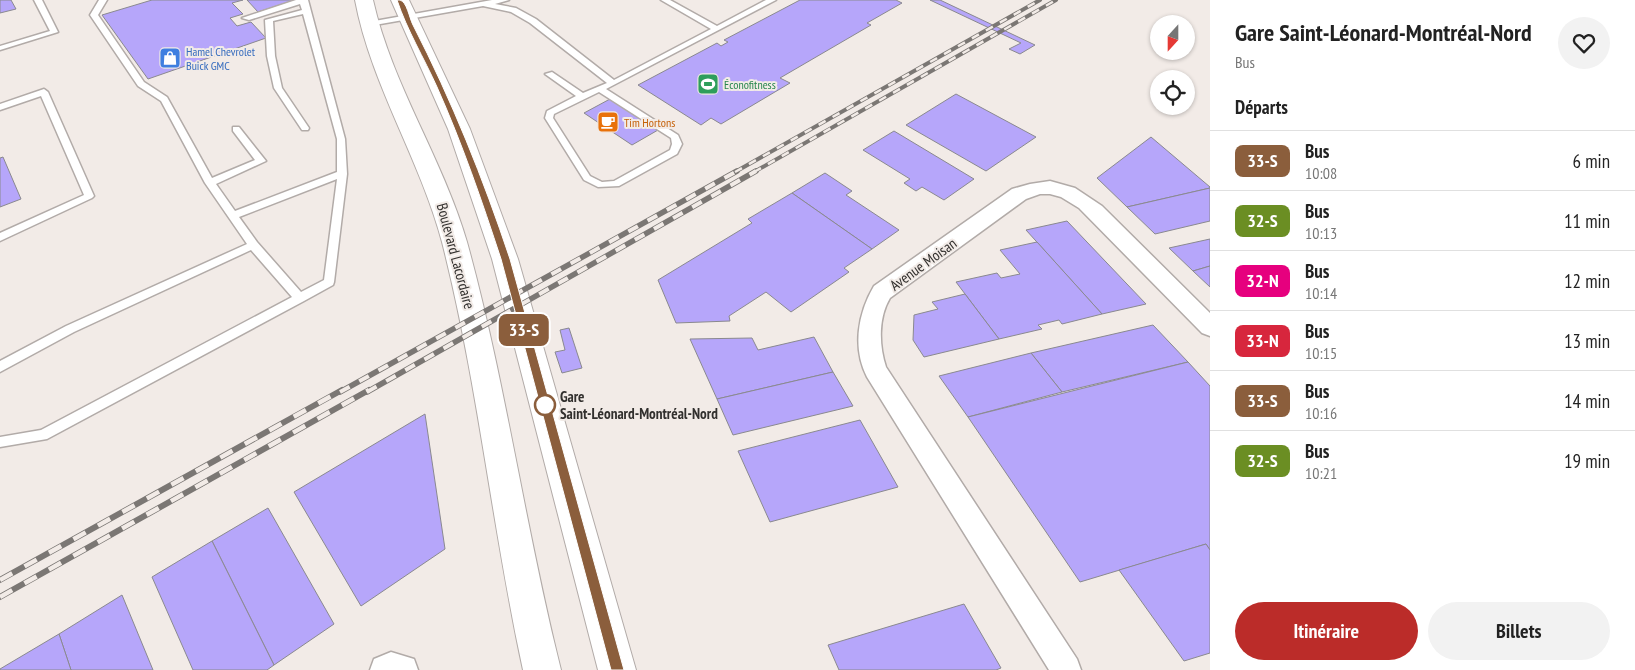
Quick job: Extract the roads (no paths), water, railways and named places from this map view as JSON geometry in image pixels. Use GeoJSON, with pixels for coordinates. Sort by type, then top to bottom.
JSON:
{"type":"FeatureCollection","features":[{"type":"Feature","properties":{"kind":"main road","name":"Boulevard Lacordaire"},"geometry":{"type":"LineString","coordinates":[[364,0],[369,24],[381,59],[441,200],[454,242],[478,342],[528,610],[542,670]]}},
{"type":"Feature","properties":{"kind":"main road"},"geometry":{"type":"LineString","coordinates":[[403,9],[441,87],[484,192],[505,259],[617,670]]}},
{"type":"Feature","properties":{"kind":"street","name":"Avenue Moisan"},"geometry":{"type":"LineString","coordinates":[[1066,670],[875,370],[871,357],[870,342],[876,301],[882,292],[1019,194],[1034,188],[1059,189],[1079,198],[1095,211],[1210,327]]}},
{"type":"Feature","properties":{"kind":"street"},"geometry":{"type":"LineString","coordinates":[[385,670],[391,667],[403,670]]}},
{"type":"Feature","properties":{"kind":"lane"},"geometry":{"type":"LineString","coordinates":[[0,48],[54,32],[38,0]]}},
{"type":"Feature","properties":{"kind":"lane"},"geometry":{"type":"LineString","coordinates":[[103,0],[94,15],[141,84],[164,99],[210,183],[232,216],[253,245],[300,298]]}},
{"type":"Feature","properties":{"kind":"lane"},"geometry":{"type":"LineString","coordinates":[[369,24],[403,9],[484,4],[505,0]]}},
{"type":"Feature","properties":{"kind":"lane"},"geometry":{"type":"LineString","coordinates":[[665,0],[717,29]]}},
{"type":"Feature","properties":{"kind":"lane"},"geometry":{"type":"LineString","coordinates":[[600,89],[675,137],[677,144],[674,152],[616,184],[601,185],[587,178],[549,118],[550,113],[582,96],[600,89],[613,84],[772,0]]}},
{"type":"Feature","properties":{"kind":"lane"},"geometry":{"type":"LineString","coordinates":[[246,18],[305,4]]}},
{"type":"Feature","properties":{"kind":"lane"},"geometry":{"type":"LineString","coordinates":[[305,4],[269,20],[271,56],[278,88],[305,128]]}},
{"type":"Feature","properties":{"kind":"lane"},"geometry":{"type":"LineString","coordinates":[[0,442],[42,435],[329,282],[342,174],[341,139],[305,4]]}},
{"type":"Feature","properties":{"kind":"lane"},"geometry":{"type":"LineString","coordinates":[[484,4],[513,10],[532,21],[613,84]]}},
{"type":"Feature","properties":{"kind":"lane"},"geometry":{"type":"LineString","coordinates":[[549,74],[582,96]]}},
{"type":"Feature","properties":{"kind":"lane"},"geometry":{"type":"LineString","coordinates":[[0,107],[44,92],[89,196],[0,237]]}},
{"type":"Feature","properties":{"kind":"lane"},"geometry":{"type":"LineString","coordinates":[[210,183],[261,161],[236,129]]}},
{"type":"Feature","properties":{"kind":"lane"},"geometry":{"type":"LineString","coordinates":[[232,216],[342,174]]}},
{"type":"Feature","properties":{"kind":"lane"},"geometry":{"type":"LineString","coordinates":[[0,367],[70,329],[253,245]]}},
{"type":"Feature","properties":{"kind":"railway"},"geometry":{"type":"LineString","coordinates":[[735,172],[1040,0]]}},
{"type":"Feature","properties":{"kind":"railway"},"geometry":{"type":"LineString","coordinates":[[754,172],[1056,0]]}},
{"type":"Feature","properties":{"kind":"railway"},"geometry":{"type":"LineString","coordinates":[[340,392],[737,171]]}},
{"type":"Feature","properties":{"kind":"railway"},"geometry":{"type":"LineString","coordinates":[[367,392],[756,171]]}},
{"type":"Feature","properties":{"kind":"railway"},"geometry":{"type":"LineString","coordinates":[[0,580],[342,390]]}},
{"type":"Feature","properties":{"kind":"railway"},"geometry":{"type":"LineString","coordinates":[[0,597],[369,390]]}},
{"type":"Feature","properties":{"kind":"place","name":"Hamel Chevrolet Buick GMC"},"geometry":{"type":"Point","coordinates":[170,58]}},
{"type":"Feature","properties":{"kind":"place","name":"Éconofitness"},"geometry":{"type":"Point","coordinates":[708,84]}},
{"type":"Feature","properties":{"kind":"place","name":"Tim Hortons"},"geometry":{"type":"Point","coordinates":[608,122]}},
{"type":"Feature","properties":{"kind":"place","name":"Gare Saint-Léonard-Montréal-Nord"},"geometry":{"type":"Point","coordinates":[545,405]}}]}
